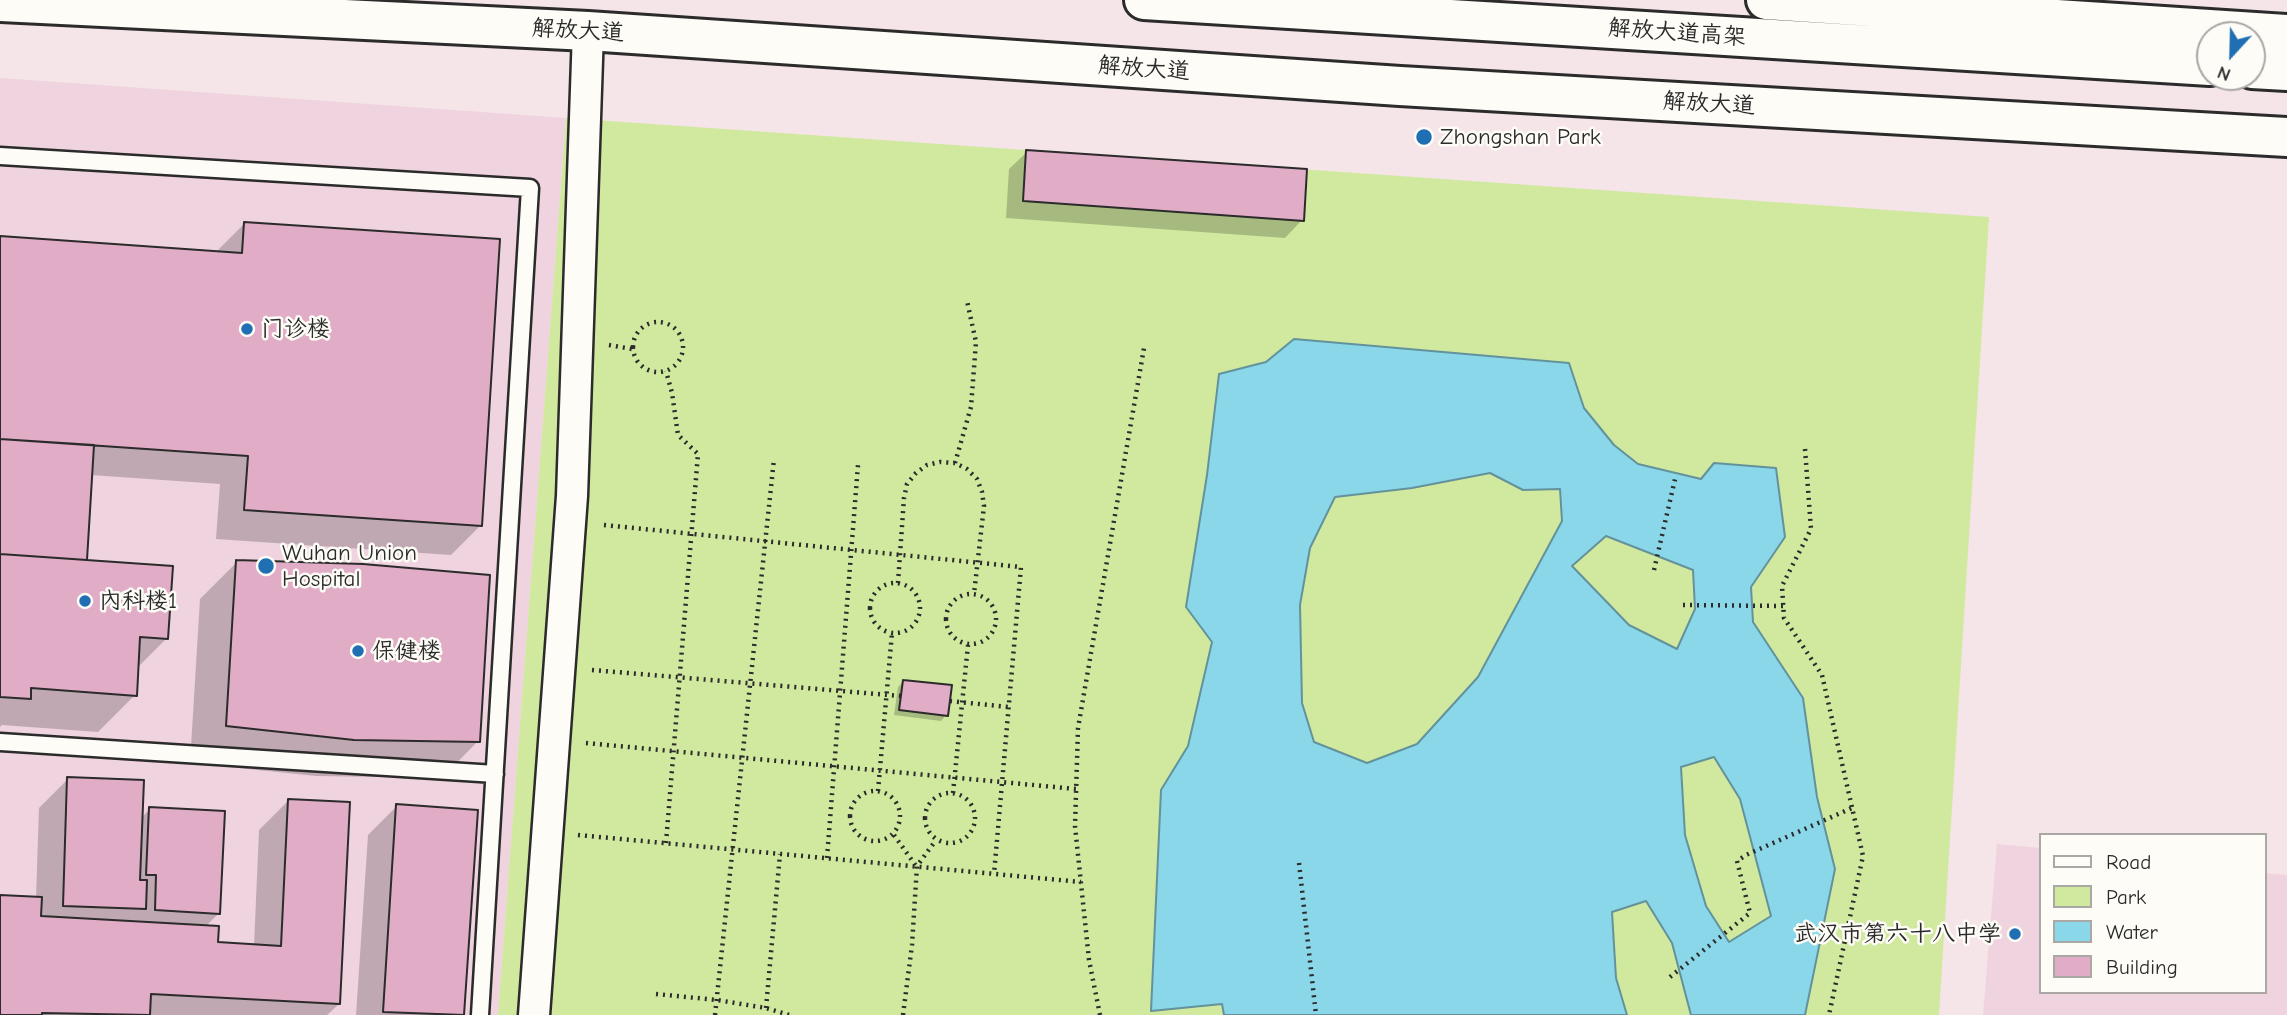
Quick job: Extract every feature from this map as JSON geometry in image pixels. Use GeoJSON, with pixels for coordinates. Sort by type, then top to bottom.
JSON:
{"type":"FeatureCollection","features":[{"type":"Feature","properties":{"kind":"main road","name":"解放大道高架"},"geometry":{"type":"LineString","coordinates":[[1144,0],[2196,65]]}},
{"type":"Feature","properties":{"kind":"main road","name":"解放大道高架"},"geometry":{"type":"LineString","coordinates":[[1766,0],[2287,33]]}},
{"type":"Feature","properties":{"kind":"main road","name":"解放大道"},"geometry":{"type":"LineString","coordinates":[[0,2],[589,31],[1413,87],[2287,136]]}},
{"type":"Feature","properties":{"kind":"main road"},"geometry":{"type":"LineString","coordinates":[[2266,70],[2287,71]]}},
{"type":"Feature","properties":{"kind":"street"},"geometry":{"type":"LineString","coordinates":[[534,1015],[572,496],[589,31]]}},
{"type":"Feature","properties":{"kind":"lane"},"geometry":{"type":"LineString","coordinates":[[0,156],[530,188],[480,1015]]}},
{"type":"Feature","properties":{"kind":"lane"},"geometry":{"type":"LineString","coordinates":[[0,742],[495,774]]}},
{"type":"Feature","properties":{"kind":"path"},"geometry":{"type":"LineString","coordinates":[[955,463],[971,407],[976,342],[967,301]]}},
{"type":"Feature","properties":{"kind":"path"},"geometry":{"type":"LineString","coordinates":[[660,321],[671,325],[680,333],[683,344],[682,355],[676,365],[666,371],[644,369],[636,360],[632,349],[633,338],[639,328],[660,321]]}},
{"type":"Feature","properties":{"kind":"path"},"geometry":{"type":"LineString","coordinates":[[597,343],[632,349]]}},
{"type":"Feature","properties":{"kind":"path"},"geometry":{"type":"LineString","coordinates":[[1100,1015],[1089,960],[1075,826],[1078,729],[1144,348]]}},
{"type":"Feature","properties":{"kind":"path"},"geometry":{"type":"LineString","coordinates":[[666,371],[678,435],[698,454],[666,843]]}},
{"type":"Feature","properties":{"kind":"path"},"geometry":{"type":"LineString","coordinates":[[1805,449],[1811,529],[1782,586],[1784,618],[1822,675],[1863,856],[1829,1015]]}},
{"type":"Feature","properties":{"kind":"path"},"geometry":{"type":"LineString","coordinates":[[715,1015],[774,458]]}},
{"type":"Feature","properties":{"kind":"path"},"geometry":{"type":"LineString","coordinates":[[898,583],[907,484],[927,465],[955,463],[977,479],[982,492],[984,506],[974,594]]}},
{"type":"Feature","properties":{"kind":"path"},"geometry":{"type":"LineString","coordinates":[[827,858],[858,465]]}},
{"type":"Feature","properties":{"kind":"path"},"geometry":{"type":"LineString","coordinates":[[1654,570],[1676,475]]}},
{"type":"Feature","properties":{"kind":"path"},"geometry":{"type":"LineString","coordinates":[[600,524],[1021,567],[994,874]]}},
{"type":"Feature","properties":{"kind":"path"},"geometry":{"type":"LineString","coordinates":[[886,583],[898,583],[908,586],[917,594],[921,605],[914,626],[904,632],[892,633],[881,629],[873,621],[871,599],[886,583]]}},
{"type":"Feature","properties":{"kind":"path"},"geometry":{"type":"LineString","coordinates":[[974,594],[984,598],[992,606],[997,617],[995,628],[989,637],[979,644],[968,645],[957,641],[949,633],[945,622],[946,611],[953,601],[962,595],[974,594]]}},
{"type":"Feature","properties":{"kind":"path"},"geometry":{"type":"LineString","coordinates":[[1683,605],[1783,606]]}},
{"type":"Feature","properties":{"kind":"path"},"geometry":{"type":"LineString","coordinates":[[878,791],[892,633]]}},
{"type":"Feature","properties":{"kind":"path"},"geometry":{"type":"LineString","coordinates":[[953,793],[968,645]]}},
{"type":"Feature","properties":{"kind":"path"},"geometry":{"type":"LineString","coordinates":[[589,669],[901,696]]}},
{"type":"Feature","properties":{"kind":"path"},"geometry":{"type":"LineString","coordinates":[[950,701],[1008,707]]}},
{"type":"Feature","properties":{"kind":"path"},"geometry":{"type":"LineString","coordinates":[[584,743],[1076,789]]}},
{"type":"Feature","properties":{"kind":"path"},"geometry":{"type":"LineString","coordinates":[[878,791],[889,795],[897,803],[901,814],[900,825],[894,835],[884,841],[873,842],[862,838],[854,830],[850,819],[851,808],[857,798],[867,792],[878,791]]}},
{"type":"Feature","properties":{"kind":"path"},"geometry":{"type":"LineString","coordinates":[[953,793],[964,796],[972,805],[976,816],[975,827],[969,836],[959,842],[947,844],[936,840],[928,832],[926,810],[932,800],[942,794],[953,793]]}},
{"type":"Feature","properties":{"kind":"path"},"geometry":{"type":"LineString","coordinates":[[1670,977],[1750,913],[1737,861],[1852,808]]}},
{"type":"Feature","properties":{"kind":"path"},"geometry":{"type":"LineString","coordinates":[[566,834],[1081,882]]}},
{"type":"Feature","properties":{"kind":"path"},"geometry":{"type":"LineString","coordinates":[[894,835],[917,866]]}},
{"type":"Feature","properties":{"kind":"path"},"geometry":{"type":"LineString","coordinates":[[903,1015],[912,945],[917,866],[936,840]]}},
{"type":"Feature","properties":{"kind":"path"},"geometry":{"type":"LineString","coordinates":[[766,1008],[780,854]]}},
{"type":"Feature","properties":{"kind":"path"},"geometry":{"type":"LineString","coordinates":[[1299,863],[1316,1015]]}},
{"type":"Feature","properties":{"kind":"path"},"geometry":{"type":"LineString","coordinates":[[656,994],[717,1000],[766,1008],[789,1015]]}},
{"type":"Feature","properties":{"kind":"shaded area","name":"Wuhan Union Hospital"},"geometry":{"type":"Polygon","coordinates":[[[0,78],[566,118],[498,1015],[0,1015],[0,78]]]}},
{"type":"Feature","properties":{"kind":"shaded area","name":"武汉市第六十八中学"},"geometry":{"type":"Polygon","coordinates":[[[1997,844],[2038,848],[2038,994],[2266,994],[2266,873],[2287,875],[2287,1015],[1983,1015],[1997,844]]]}},
{"type":"Feature","properties":{"kind":"green space","name":"Zhongshan Park"},"geometry":{"type":"Polygon","coordinates":[[[566,118],[1989,217],[1939,1015],[498,1015],[566,118]]]}},
{"type":"Feature","properties":{"kind":"water"},"geometry":{"type":"Polygon","coordinates":[[[1294,339],[1569,363],[1584,408],[1614,445],[1638,464],[1701,479],[1714,463],[1776,468],[1785,537],[1751,587],[1753,622],[1803,698],[1817,797],[1835,869],[1805,1015],[1691,1015],[1672,943],[1646,901],[1612,912],[1616,978],[1627,1015],[1224,1015],[1222,1004],[1151,1011],[1161,790],[1188,746],[1212,642],[1186,607],[1207,475],[1219,374],[1266,362],[1294,339]],[[1490,473],[1412,488],[1335,497],[1310,548],[1300,605],[1302,703],[1314,742],[1367,763],[1417,744],[1478,677],[1562,521],[1560,489],[1523,490],[1490,473]],[[1606,536],[1572,566],[1629,625],[1677,649],[1695,609],[1693,570],[1606,536]],[[1714,757],[1681,767],[1685,835],[1706,906],[1729,942],[1771,916],[1740,799],[1714,757]]]}},
{"type":"Feature","properties":{"kind":"building"},"geometry":{"type":"Polygon","coordinates":[[[1026,150],[1307,169],[1304,221],[1023,201],[1026,150]]]}},
{"type":"Feature","properties":{"kind":"building","name":"门诊楼"},"geometry":{"type":"Polygon","coordinates":[[[244,222],[500,239],[482,526],[244,510],[248,456],[0,439],[0,236],[242,253],[244,222]]]}},
{"type":"Feature","properties":{"kind":"building"},"geometry":{"type":"Polygon","coordinates":[[[0,439],[94,445],[87,560],[0,554],[0,439]]]}},
{"type":"Feature","properties":{"kind":"building","name":"内科楼1"},"geometry":{"type":"Polygon","coordinates":[[[0,554],[173,566],[168,639],[140,637],[137,696],[31,688],[31,699],[0,697],[0,554]]]}},
{"type":"Feature","properties":{"kind":"building","name":"保健楼"},"geometry":{"type":"Polygon","coordinates":[[[236,560],[363,564],[490,575],[480,742],[354,740],[226,726],[236,560]]]}},
{"type":"Feature","properties":{"kind":"building"},"geometry":{"type":"Polygon","coordinates":[[[903,680],[952,685],[948,716],[899,710],[903,680]]]}},
{"type":"Feature","properties":{"kind":"building"},"geometry":{"type":"Polygon","coordinates":[[[67,777],[144,780],[140,880],[147,880],[146,909],[63,906],[67,777]]]}},
{"type":"Feature","properties":{"kind":"building"},"geometry":{"type":"Polygon","coordinates":[[[288,799],[350,802],[340,1004],[151,994],[150,1015],[0,1015],[0,895],[42,897],[41,916],[219,926],[218,942],[281,946],[288,799]]]}},
{"type":"Feature","properties":{"kind":"building"},"geometry":{"type":"Polygon","coordinates":[[[396,804],[478,810],[464,1015],[383,1012],[396,804]]]}},
{"type":"Feature","properties":{"kind":"building"},"geometry":{"type":"Polygon","coordinates":[[[149,807],[225,811],[220,914],[155,910],[156,875],[146,875],[149,807]]]}},
{"type":"Feature","properties":{"kind":"place","name":"Zhongshan Park"},"geometry":{"type":"Point","coordinates":[1424,137]}},
{"type":"Feature","properties":{"kind":"place","name":"门诊楼"},"geometry":{"type":"Point","coordinates":[247,329]}},
{"type":"Feature","properties":{"kind":"place","name":"Wuhan Union Hospital"},"geometry":{"type":"Point","coordinates":[266,566]}},
{"type":"Feature","properties":{"kind":"place","name":"内科楼1"},"geometry":{"type":"Point","coordinates":[85,601]}},
{"type":"Feature","properties":{"kind":"place","name":"保健楼"},"geometry":{"type":"Point","coordinates":[358,651]}},
{"type":"Feature","properties":{"kind":"place","name":"武汉市第六十八中学"},"geometry":{"type":"Point","coordinates":[2015,934]}}]}
